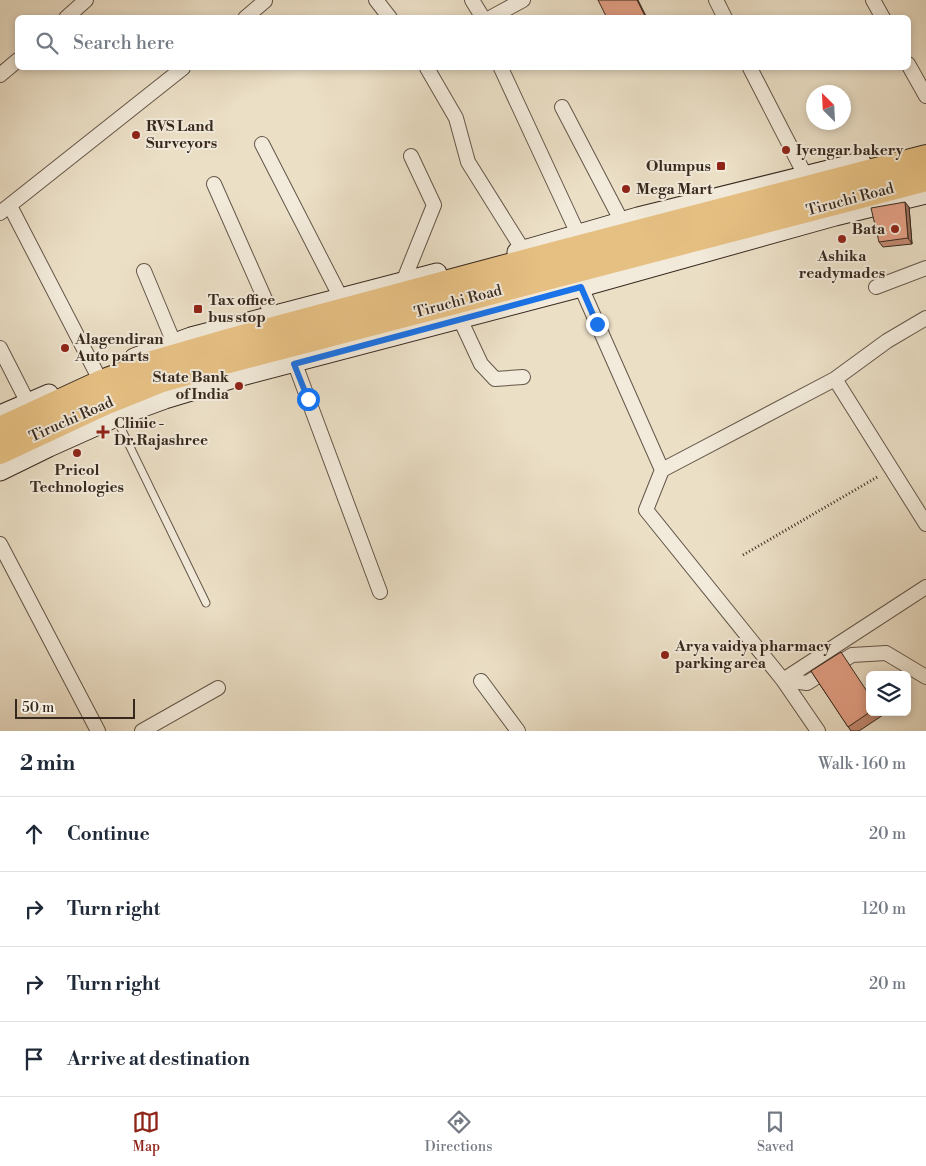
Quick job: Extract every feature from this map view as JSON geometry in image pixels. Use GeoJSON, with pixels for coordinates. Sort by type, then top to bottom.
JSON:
{"type":"FeatureCollection","features":[{"type":"Feature","properties":{"kind":"highway","name":"Tiruchi Road"},"geometry":{"type":"LineString","coordinates":[[0,430],[102,382],[152,363],[228,341],[926,157]]}},
{"type":"Feature","properties":{"kind":"highway","name":"Tiruchi Road"},"geometry":{"type":"LineString","coordinates":[[0,452],[107,402],[159,381],[236,359],[925,194]]}},
{"type":"Feature","properties":{"kind":"street"},"geometry":{"type":"LineString","coordinates":[[69,15],[86,0]]}},
{"type":"Feature","properties":{"kind":"street"},"geometry":{"type":"LineString","coordinates":[[376,0],[388,15]]}},
{"type":"Feature","properties":{"kind":"street"},"geometry":{"type":"LineString","coordinates":[[472,0],[482,15]]}},
{"type":"Feature","properties":{"kind":"street"},"geometry":{"type":"LineString","coordinates":[[496,15],[523,0]]}},
{"type":"Feature","properties":{"kind":"street"},"geometry":{"type":"LineString","coordinates":[[716,0],[724,15]]}},
{"type":"Feature","properties":{"kind":"street"},"geometry":{"type":"LineString","coordinates":[[873,0],[881,15]]}},
{"type":"Feature","properties":{"kind":"street"},"geometry":{"type":"LineString","coordinates":[[249,15],[265,2]]}},
{"type":"Feature","properties":{"kind":"street"},"geometry":{"type":"LineString","coordinates":[[0,75],[15,62]]}},
{"type":"Feature","properties":{"kind":"street"},"geometry":{"type":"LineString","coordinates":[[911,69],[926,96]]}},
{"type":"Feature","properties":{"kind":"street"},"geometry":{"type":"LineString","coordinates":[[97,374],[5,209],[179,70]]}},
{"type":"Feature","properties":{"kind":"street"},"geometry":{"type":"LineString","coordinates":[[428,70],[456,118],[468,162],[523,250]]}},
{"type":"Feature","properties":{"kind":"street"},"geometry":{"type":"LineString","coordinates":[[502,70],[578,234]]}},
{"type":"Feature","properties":{"kind":"street"},"geometry":{"type":"LineString","coordinates":[[751,70],[805,175]]}},
{"type":"Feature","properties":{"kind":"street"},"geometry":{"type":"LineString","coordinates":[[562,107],[622,222]]}},
{"type":"Feature","properties":{"kind":"street"},"geometry":{"type":"LineString","coordinates":[[262,144],[341,298]]}},
{"type":"Feature","properties":{"kind":"street"},"geometry":{"type":"LineString","coordinates":[[0,416],[190,336],[404,282],[622,222],[805,175],[926,147]]}},
{"type":"Feature","properties":{"kind":"street"},"geometry":{"type":"LineString","coordinates":[[404,282],[434,205],[411,156]]}},
{"type":"Feature","properties":{"kind":"street"},"geometry":{"type":"LineString","coordinates":[[214,184],[272,315]]}},
{"type":"Feature","properties":{"kind":"street"},"geometry":{"type":"LineString","coordinates":[[0,471],[116,418],[175,396],[241,376],[294,364],[835,216],[925,194]]}},
{"type":"Feature","properties":{"kind":"street"},"geometry":{"type":"LineString","coordinates":[[876,287],[926,268]]}},
{"type":"Feature","properties":{"kind":"street"},"geometry":{"type":"LineString","coordinates":[[144,271],[174,343]]}},
{"type":"Feature","properties":{"kind":"street"},"geometry":{"type":"LineString","coordinates":[[581,287],[662,470]]}},
{"type":"Feature","properties":{"kind":"street"},"geometry":{"type":"LineString","coordinates":[[460,318],[481,364],[495,379],[523,377]]}},
{"type":"Feature","properties":{"kind":"street"},"geometry":{"type":"LineString","coordinates":[[818,731],[783,680],[646,510],[662,470],[835,380],[887,341],[926,318]]}},
{"type":"Feature","properties":{"kind":"street"},"geometry":{"type":"LineString","coordinates":[[0,348],[28,403]]}},
{"type":"Feature","properties":{"kind":"street"},"geometry":{"type":"LineString","coordinates":[[294,364],[380,592]]}},
{"type":"Feature","properties":{"kind":"street"},"geometry":{"type":"LineString","coordinates":[[835,380],[926,524]]}},
{"type":"Feature","properties":{"kind":"street"},"geometry":{"type":"LineString","coordinates":[[0,544],[98,731]]}},
{"type":"Feature","properties":{"kind":"street"},"geometry":{"type":"LineString","coordinates":[[783,680],[926,587]]}},
{"type":"Feature","properties":{"kind":"street"},"geometry":{"type":"LineString","coordinates":[[783,680],[807,683],[852,655],[886,654],[926,677]]}},
{"type":"Feature","properties":{"kind":"street"},"geometry":{"type":"LineString","coordinates":[[481,681],[518,731]]}},
{"type":"Feature","properties":{"kind":"street"},"geometry":{"type":"LineString","coordinates":[[142,731],[218,688]]}},
{"type":"Feature","properties":{"kind":"lane"},"geometry":{"type":"LineString","coordinates":[[116,418],[206,603]]}},
{"type":"Feature","properties":{"kind":"path"},"geometry":{"type":"LineString","coordinates":[[743,555],[891,469]]}},
{"type":"Feature","properties":{"kind":"building"},"geometry":{"type":"Polygon","coordinates":[[[598,0],[637,0],[644,15],[606,15],[598,0]]]}},
{"type":"Feature","properties":{"kind":"building","name":"Bata"},"geometry":{"type":"Polygon","coordinates":[[[905,202],[908,238],[879,242],[871,208],[905,202]]]}},
{"type":"Feature","properties":{"kind":"building"},"geometry":{"type":"Polygon","coordinates":[[[841,652],[866,690],[866,715],[848,727],[811,671],[841,652]]]}},
{"type":"Feature","properties":{"kind":"place","name":"RVS Land Surveyors"},"geometry":{"type":"Point","coordinates":[136,135]}},
{"type":"Feature","properties":{"kind":"place","name":"Iyengar bakery"},"geometry":{"type":"Point","coordinates":[786,150]}},
{"type":"Feature","properties":{"kind":"place","name":"Olumpus"},"geometry":{"type":"Point","coordinates":[721,166]}},
{"type":"Feature","properties":{"kind":"place","name":"Mega Mart"},"geometry":{"type":"Point","coordinates":[626,189]}},
{"type":"Feature","properties":{"kind":"place","name":"Bata"},"geometry":{"type":"Point","coordinates":[895,229]}},
{"type":"Feature","properties":{"kind":"place","name":"Ashika readymades"},"geometry":{"type":"Point","coordinates":[842,239]}},
{"type":"Feature","properties":{"kind":"place","name":"Tax office bus stop"},"geometry":{"type":"Point","coordinates":[198,309]}},
{"type":"Feature","properties":{"kind":"place","name":"Alagendiran Auto parts"},"geometry":{"type":"Point","coordinates":[65,348]}},
{"type":"Feature","properties":{"kind":"place","name":"State Bank of India"},"geometry":{"type":"Point","coordinates":[239,386]}},
{"type":"Feature","properties":{"kind":"place","name":"Clinic - Dr.Rajashree"},"geometry":{"type":"Point","coordinates":[103,432]}},
{"type":"Feature","properties":{"kind":"place","name":"Pricol Technologies"},"geometry":{"type":"Point","coordinates":[77,453]}},
{"type":"Feature","properties":{"kind":"place","name":"Arya vaidya pharmacy parking area"},"geometry":{"type":"Point","coordinates":[665,655]}},
{"type":"Feature","properties":{"kind":"route"},"geometry":{"type":"LineString","coordinates":[[308,399],[294,364],[460,318],[581,287],[597,324]]}}]}
